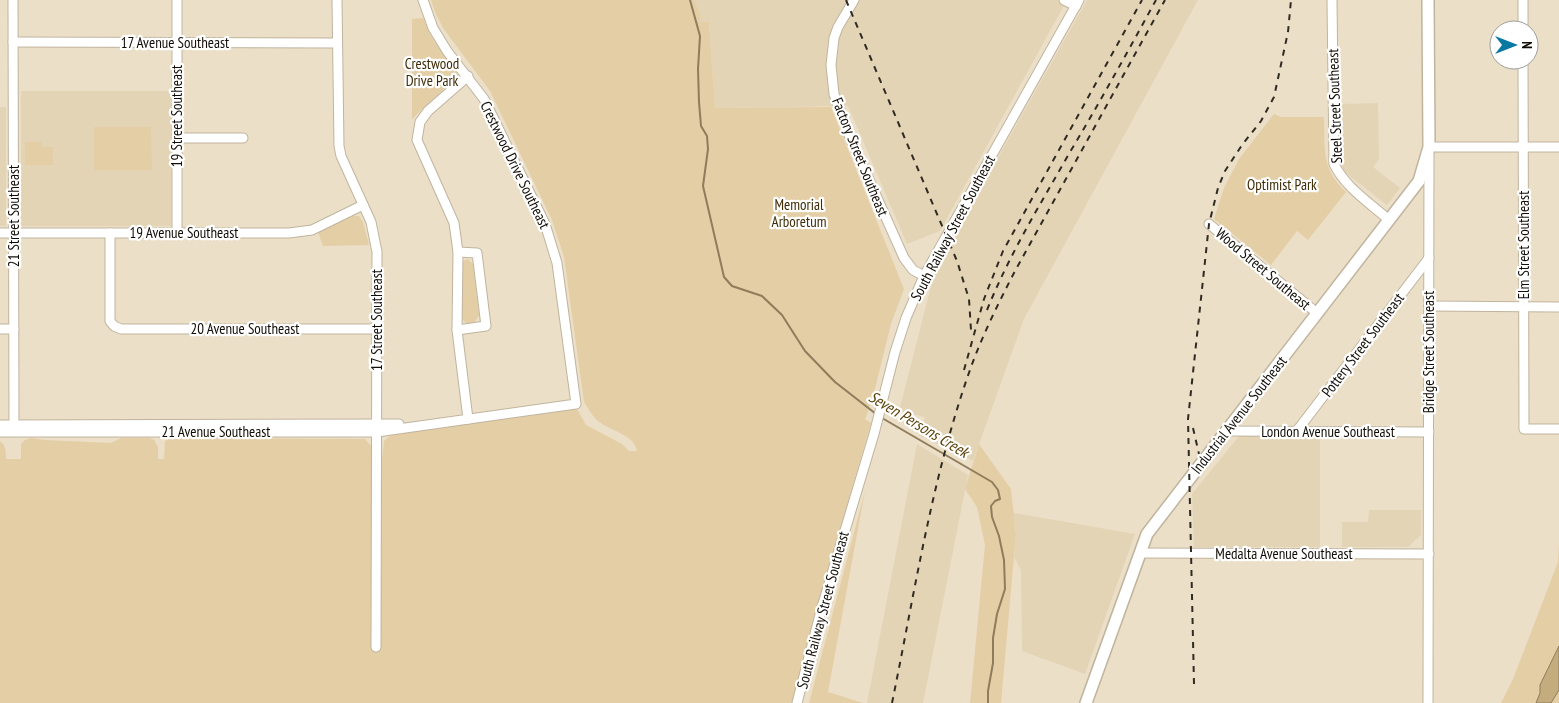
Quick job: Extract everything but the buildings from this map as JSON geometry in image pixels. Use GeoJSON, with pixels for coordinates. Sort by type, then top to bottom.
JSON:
{"type":"FeatureCollection","features":[{"type":"Feature","properties":{"kind":"main road","name":"Bridge Street Southeast"},"geometry":{"type":"LineString","coordinates":[[1428,0],[1429,147]]}},
{"type":"Feature","properties":{"kind":"main road","name":"Industrial Avenue Southeast"},"geometry":{"type":"LineString","coordinates":[[1086,703],[1147,534],[1420,181],[1429,147]]}},
{"type":"Feature","properties":{"kind":"street","name":"21 Street Southeast"},"geometry":{"type":"LineString","coordinates":[[13,0],[14,428]]}},
{"type":"Feature","properties":{"kind":"street","name":"19 Street Southeast"},"geometry":{"type":"LineString","coordinates":[[177,0],[177,233]]}},
{"type":"Feature","properties":{"kind":"street","name":"17 Street Southeast"},"geometry":{"type":"LineString","coordinates":[[337,0],[339,146],[341,156],[371,222],[377,252],[376,647]]}},
{"type":"Feature","properties":{"kind":"street","name":"Crestwood Drive Southeast"},"geometry":{"type":"LineString","coordinates":[[423,0],[433,28],[447,51],[484,99],[545,224],[557,263],[576,404]]}},
{"type":"Feature","properties":{"kind":"street","name":"Factory Street Southeast"},"geometry":{"type":"LineString","coordinates":[[854,0],[838,27],[834,38],[831,65],[834,94],[849,135],[904,258],[913,270],[924,276]]}},
{"type":"Feature","properties":{"kind":"street"},"geometry":{"type":"LineString","coordinates":[[1064,0],[1077,3]]}},
{"type":"Feature","properties":{"kind":"street","name":"Steel Street Southeast"},"geometry":{"type":"LineString","coordinates":[[1332,0],[1334,164],[1339,174],[1352,188],[1389,220]]}},
{"type":"Feature","properties":{"kind":"street"},"geometry":{"type":"LineString","coordinates":[[1523,0],[1523,20]]}},
{"type":"Feature","properties":{"kind":"street","name":"South Railway Street Southeast"},"geometry":{"type":"LineString","coordinates":[[797,703],[822,607],[906,318],[924,276],[1077,3]]}},
{"type":"Feature","properties":{"kind":"street","name":"17 Avenue Southeast"},"geometry":{"type":"LineString","coordinates":[[14,42],[338,43]]}},
{"type":"Feature","properties":{"kind":"street","name":"Elm Street Southeast"},"geometry":{"type":"LineString","coordinates":[[1523,70],[1524,429],[1559,429]]}},
{"type":"Feature","properties":{"kind":"street"},"geometry":{"type":"LineString","coordinates":[[468,76],[428,111],[420,122],[417,140],[454,223],[458,252],[457,330],[468,419]]}},
{"type":"Feature","properties":{"kind":"street"},"geometry":{"type":"LineString","coordinates":[[177,138],[244,138]]}},
{"type":"Feature","properties":{"kind":"street"},"geometry":{"type":"LineString","coordinates":[[1429,147],[1559,146]]}},
{"type":"Feature","properties":{"kind":"street","name":"Bridge Street Southeast"},"geometry":{"type":"LineString","coordinates":[[1428,703],[1429,147]]}},
{"type":"Feature","properties":{"kind":"street","name":"19 Avenue Southeast"},"geometry":{"type":"LineString","coordinates":[[0,233],[301,232],[312,230],[363,205]]}},
{"type":"Feature","properties":{"kind":"street","name":"Wood Street Southeast"},"geometry":{"type":"LineString","coordinates":[[1209,224],[1317,313]]}},
{"type":"Feature","properties":{"kind":"street","name":"20 Avenue Southeast"},"geometry":{"type":"LineString","coordinates":[[110,233],[110,320],[114,326],[121,329],[377,329]]}},
{"type":"Feature","properties":{"kind":"street"},"geometry":{"type":"LineString","coordinates":[[457,330],[486,326],[477,253],[458,252]]}},
{"type":"Feature","properties":{"kind":"street","name":"Pottery Street Southeast"},"geometry":{"type":"LineString","coordinates":[[1296,432],[1429,258]]}},
{"type":"Feature","properties":{"kind":"street"},"geometry":{"type":"LineString","coordinates":[[1429,306],[1559,307]]}},
{"type":"Feature","properties":{"kind":"street"},"geometry":{"type":"LineString","coordinates":[[0,329],[14,329]]}},
{"type":"Feature","properties":{"kind":"street","name":"21 Avenue Southeast"},"geometry":{"type":"LineString","coordinates":[[0,425],[14,428],[377,428],[432,424],[576,404]]}},
{"type":"Feature","properties":{"kind":"street","name":"21 Avenue Southeast"},"geometry":{"type":"LineString","coordinates":[[0,432],[14,428]]}},
{"type":"Feature","properties":{"kind":"street","name":"London Avenue Southeast"},"geometry":{"type":"LineString","coordinates":[[1226,431],[1429,432]]}},
{"type":"Feature","properties":{"kind":"street","name":"Medalta Avenue Southeast"},"geometry":{"type":"LineString","coordinates":[[1140,553],[1429,554]]}},
{"type":"Feature","properties":{"kind":"shaded area"},"geometry":{"type":"Polygon","coordinates":[[[694,0],[1067,0],[940,231],[907,244],[848,106],[715,108],[709,22],[699,22],[694,0]]]}},
{"type":"Feature","properties":{"kind":"shaded area"},"geometry":{"type":"Polygon","coordinates":[[[1087,0],[1198,0],[1024,319],[973,461],[919,435],[925,417],[899,411],[936,267],[1087,0]]]}},
{"type":"Feature","properties":{"kind":"shaded area"},"geometry":{"type":"Polygon","coordinates":[[[21,91],[171,91],[171,226],[21,226],[21,91]]]}},
{"type":"Feature","properties":{"kind":"shaded area"},"geometry":{"type":"Polygon","coordinates":[[[1378,103],[1379,159],[1373,167],[1400,188],[1387,205],[1342,170],[1341,104],[1378,103]]]}},
{"type":"Feature","properties":{"kind":"shaded area"},"geometry":{"type":"Polygon","coordinates":[[[0,107],[6,107],[6,226],[0,226],[0,107]]]}},
{"type":"Feature","properties":{"kind":"shaded area"},"geometry":{"type":"Polygon","coordinates":[[[1239,436],[1320,437],[1320,547],[1194,547],[1192,494],[1239,436]]]}},
{"type":"Feature","properties":{"kind":"shaded area"},"geometry":{"type":"Polygon","coordinates":[[[917,444],[968,475],[923,703],[867,703],[917,444]]]}},
{"type":"Feature","properties":{"kind":"shaded area"},"geometry":{"type":"Polygon","coordinates":[[[1369,510],[1421,510],[1421,535],[1408,547],[1342,547],[1342,522],[1368,522],[1369,510]]]}},
{"type":"Feature","properties":{"kind":"shaded area"},"geometry":{"type":"Polygon","coordinates":[[[1014,513],[1135,534],[1085,674],[1022,651],[1021,570],[1014,557],[1016,534],[1014,513]]]}},
{"type":"Feature","properties":{"kind":"shaded area"},"geometry":{"type":"Polygon","coordinates":[[[1559,646],[1559,690],[1551,703],[1536,703],[1540,693],[1540,685],[1559,646]]]}},
{"type":"Feature","properties":{"kind":"green space","name":"Memorial Arboretum"},"geometry":{"type":"Polygon","coordinates":[[[431,0],[694,0],[701,16],[699,22],[709,22],[715,108],[831,107],[904,289],[891,324],[872,401],[865,419],[871,423],[817,608],[793,703],[0,703],[0,441],[5,449],[6,459],[21,459],[21,444],[31,438],[111,443],[121,438],[150,438],[154,440],[158,447],[158,459],[164,459],[165,441],[172,438],[365,439],[371,446],[373,459],[382,459],[384,441],[391,435],[577,409],[586,425],[622,444],[629,451],[637,451],[635,445],[627,437],[598,421],[584,402],[564,257],[552,220],[490,91],[443,28],[431,0]]]}},
{"type":"Feature","properties":{"kind":"green space","name":"Crestwood Drive Park"},"geometry":{"type":"Polygon","coordinates":[[[423,18],[431,36],[454,67],[458,76],[412,120],[412,19],[423,18]]]}},
{"type":"Feature","properties":{"kind":"green space","name":"Optimist Park"},"geometry":{"type":"Polygon","coordinates":[[[1274,114],[1281,117],[1324,117],[1325,148],[1328,166],[1332,175],[1346,192],[1308,240],[1297,231],[1271,265],[1214,219],[1224,188],[1239,159],[1274,114]]]}},
{"type":"Feature","properties":{"kind":"green space"},"geometry":{"type":"Polygon","coordinates":[[[94,127],[151,127],[152,170],[94,170],[94,127]]]}},
{"type":"Feature","properties":{"kind":"green space"},"geometry":{"type":"Polygon","coordinates":[[[25,142],[42,142],[42,147],[53,147],[53,165],[25,165],[25,142]]]}},
{"type":"Feature","properties":{"kind":"green space"},"geometry":{"type":"Polygon","coordinates":[[[353,216],[359,216],[363,222],[369,245],[323,246],[318,232],[353,216]]]}},
{"type":"Feature","properties":{"kind":"green space"},"geometry":{"type":"Polygon","coordinates":[[[468,259],[473,264],[479,315],[475,322],[469,324],[462,318],[462,264],[468,259]]]}},
{"type":"Feature","properties":{"kind":"green space"},"geometry":{"type":"Polygon","coordinates":[[[979,444],[1011,489],[1016,534],[1001,703],[970,703],[985,545],[977,507],[965,489],[979,444]]]}},
{"type":"Feature","properties":{"kind":"green space"},"geometry":{"type":"Polygon","coordinates":[[[865,491],[828,692],[863,703],[809,703],[865,491]]]}},
{"type":"Feature","properties":{"kind":"green space"},"geometry":{"type":"Polygon","coordinates":[[[1559,541],[1559,703],[1501,703],[1513,679],[1558,562],[1559,541]]]}},
{"type":"Feature","properties":{"kind":"waterway","name":"Seven Persons Creek"},"geometry":{"type":"LineString","coordinates":[[690,0],[700,36],[699,102],[701,126],[707,136],[708,149],[703,186],[724,277],[732,286],[762,296],[782,315],[805,351],[835,382],[876,414]]}},
{"type":"Feature","properties":{"kind":"waterway","name":"Seven Persons Creek"},"geometry":{"type":"LineString","coordinates":[[882,418],[992,482],[998,490],[1000,499],[991,506],[992,517],[999,536],[1004,560],[1005,589],[997,614],[993,638],[993,663],[988,703]]}},
{"type":"Feature","properties":{"kind":"railway"},"geometry":{"type":"LineString","coordinates":[[846,0],[957,261],[969,299],[971,330]]}},
{"type":"Feature","properties":{"kind":"railway"},"geometry":{"type":"LineString","coordinates":[[964,370],[984,299],[1003,251],[1142,0]]}},
{"type":"Feature","properties":{"kind":"railway"},"geometry":{"type":"LineString","coordinates":[[987,310],[1005,269],[1026,230],[1156,0]]}},
{"type":"Feature","properties":{"kind":"railway"},"geometry":{"type":"LineString","coordinates":[[892,703],[935,492],[957,408],[971,367],[1015,271],[1165,0]]}},
{"type":"Feature","properties":{"kind":"railway"},"geometry":{"type":"LineString","coordinates":[[1194,684],[1188,419],[1209,224],[1218,188],[1225,171],[1261,121],[1274,97],[1288,32],[1291,0]]}},
{"type":"Feature","properties":{"kind":"railway"},"geometry":{"type":"LineString","coordinates":[[1193,428],[1199,454]]}}]}
